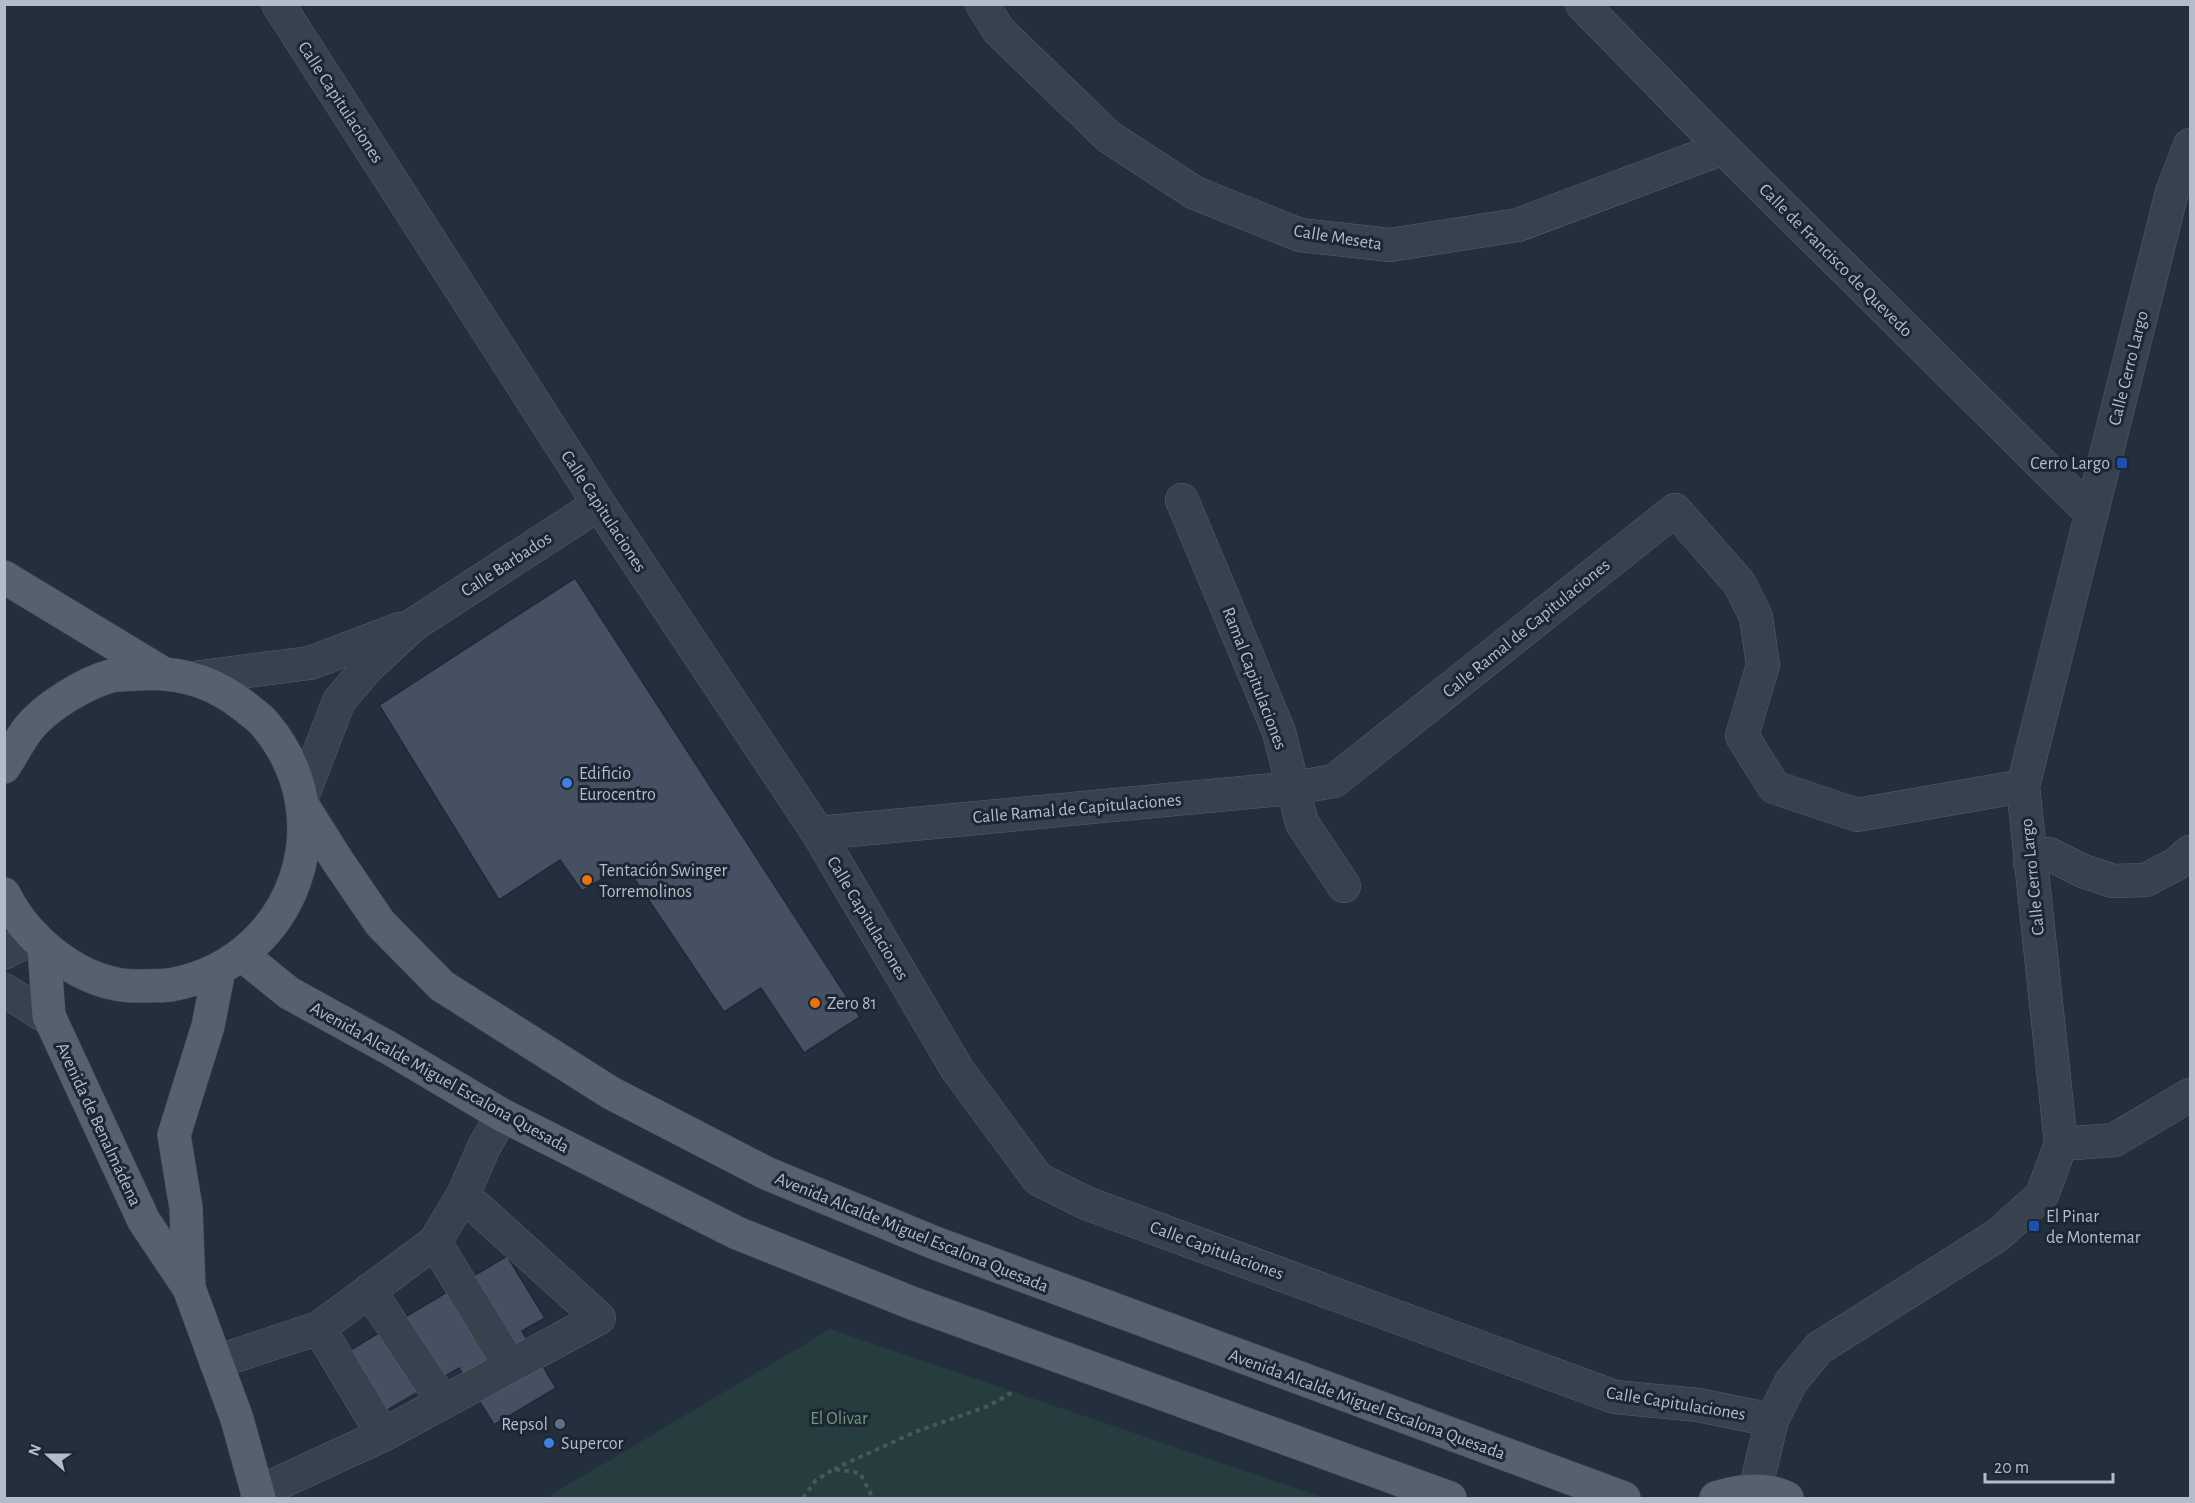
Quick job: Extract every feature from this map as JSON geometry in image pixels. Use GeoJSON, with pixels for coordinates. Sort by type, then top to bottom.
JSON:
{"type":"FeatureCollection","features":[{"type":"Feature","properties":{"kind":"main road"},"geometry":{"type":"LineString","coordinates":[[4,578],[161,672]]}},
{"type":"Feature","properties":{"kind":"main road"},"geometry":{"type":"LineString","coordinates":[[4,767],[29,727],[66,695],[112,676],[161,672],[193,678],[231,696],[264,722],[288,757],[303,802],[304,848],[294,889],[273,926],[231,963],[174,985],[128,986],[83,973],[40,942],[14,912],[4,894]]}},
{"type":"Feature","properties":{"kind":"main road","name":"Avenida Alcalde Miguel Escalona Quesada"},"geometry":{"type":"LineString","coordinates":[[303,802],[337,860],[380,923],[442,986],[612,1093],[766,1173],[935,1243],[1624,1498]]}},
{"type":"Feature","properties":{"kind":"main road","name":"Avenida de Benalmádena"},"geometry":{"type":"LineString","coordinates":[[40,942],[50,1019],[144,1221],[189,1288],[237,1419],[258,1496]]}},
{"type":"Feature","properties":{"kind":"main road","name":"Avenida Alcalde Miguel Escalona Quesada"},"geometry":{"type":"LineString","coordinates":[[231,963],[389,1048],[502,1115],[748,1238],[912,1303],[1450,1498]]}},
{"type":"Feature","properties":{"kind":"main road","name":"Avenida de Benalmádena"},"geometry":{"type":"LineString","coordinates":[[189,1288],[186,1208],[174,1135],[208,1026],[231,963]]}},
{"type":"Feature","properties":{"kind":"main road"},"geometry":{"type":"LineString","coordinates":[[1716,1498],[1736,1492],[1755,1491],[1773,1492],[1787,1498]]}},
{"type":"Feature","properties":{"kind":"street","name":"Calle Capitulaciones"},"geometry":{"type":"LineString","coordinates":[[278,4],[599,504],[818,833],[957,1069],[1038,1179],[1086,1203],[1615,1397],[1698,1405],[1773,1420]]}},
{"type":"Feature","properties":{"kind":"street","name":"Calle Meseta"},"geometry":{"type":"LineString","coordinates":[[982,4],[999,31],[1109,137],[1195,193],[1300,235],[1390,245],[1518,225],[1723,148]]}},
{"type":"Feature","properties":{"kind":"street","name":"Calle de Francisco de Quevedo"},"geometry":{"type":"LineString","coordinates":[[1582,4],[1723,148],[2091,513]]}},
{"type":"Feature","properties":{"kind":"street","name":"Calle Cerro Largo"},"geometry":{"type":"LineString","coordinates":[[1755,1491],[1773,1420],[1791,1382],[1819,1348],[1998,1235],[2042,1195],[2061,1144],[2023,786],[2172,192],[2190,145]]}},
{"type":"Feature","properties":{"kind":"street","name":"Ramal Capitulaciones"},"geometry":{"type":"LineString","coordinates":[[1182,500],[1279,732],[1302,823],[1344,886]]}},
{"type":"Feature","properties":{"kind":"street","name":"Calle Barbados"},"geometry":{"type":"LineString","coordinates":[[303,802],[339,701],[368,667],[412,625],[599,504]]}},
{"type":"Feature","properties":{"kind":"street","name":"Calle Ramal de Capitulaciones"},"geometry":{"type":"LineString","coordinates":[[818,833],[1293,788],[1334,781],[1675,510],[1739,583],[1756,617],[1763,665],[1742,736],[1773,787],[1857,815],[2023,786]]}},
{"type":"Feature","properties":{"kind":"street","name":"Calle Barbados"},"geometry":{"type":"LineString","coordinates":[[193,678],[310,663],[412,625]]}},
{"type":"Feature","properties":{"kind":"street"},"geometry":{"type":"LineString","coordinates":[[2030,863],[2049,854],[2083,871],[2113,881],[2146,880],[2176,864],[2190,852]]}},
{"type":"Feature","properties":{"kind":"street"},"geometry":{"type":"LineString","coordinates":[[4,953],[40,942]]}},
{"type":"Feature","properties":{"kind":"street"},"geometry":{"type":"LineString","coordinates":[[4,990],[50,1019]]}},
{"type":"Feature","properties":{"kind":"street"},"geometry":{"type":"LineString","coordinates":[[2061,1144],[2114,1140],[2190,1095]]}},
{"type":"Feature","properties":{"kind":"street"},"geometry":{"type":"LineString","coordinates":[[216,1362],[319,1328],[435,1242],[463,1195],[502,1115]]}},
{"type":"Feature","properties":{"kind":"street"},"geometry":{"type":"LineString","coordinates":[[258,1496],[382,1435],[599,1318],[463,1195]]}},
{"type":"Feature","properties":{"kind":"street"},"geometry":{"type":"LineString","coordinates":[[435,1242],[510,1366]]}},
{"type":"Feature","properties":{"kind":"street"},"geometry":{"type":"LineString","coordinates":[[369,1290],[443,1402]]}},
{"type":"Feature","properties":{"kind":"street"},"geometry":{"type":"LineString","coordinates":[[319,1328],[382,1435]]}},
{"type":"Feature","properties":{"kind":"path"},"geometry":{"type":"LineString","coordinates":[[803,1498],[816,1480],[834,1469],[915,1432],[988,1406],[1013,1392]]}},
{"type":"Feature","properties":{"kind":"path"},"geometry":{"type":"LineString","coordinates":[[834,1469],[860,1473],[873,1498]]}},
{"type":"Feature","properties":{"kind":"green space","name":"El Olivar"},"geometry":{"type":"Polygon","coordinates":[[[830,1329],[1324,1498],[546,1498],[830,1329]]]}},
{"type":"Feature","properties":{"kind":"building","name":"Edificio Eurocentro"},"geometry":{"type":"Polygon","coordinates":[[[575,578],[860,1017],[804,1053],[761,988],[724,1012],[625,865],[582,891],[560,860],[499,900],[379,705],[575,578]]]}},
{"type":"Feature","properties":{"kind":"building"},"geometry":{"type":"Polygon","coordinates":[[[507,1256],[545,1318],[522,1331],[556,1388],[494,1425],[459,1368],[384,1412],[347,1352],[507,1256]]]}},
{"type":"Feature","properties":{"kind":"place","name":"Cerro Largo"},"geometry":{"type":"Point","coordinates":[2122,463]}},
{"type":"Feature","properties":{"kind":"place","name":"Edificio Eurocentro"},"geometry":{"type":"Point","coordinates":[567,783]}},
{"type":"Feature","properties":{"kind":"place","name":"Tentación Swinger Torremolinos"},"geometry":{"type":"Point","coordinates":[587,880]}},
{"type":"Feature","properties":{"kind":"place","name":"Zero 81"},"geometry":{"type":"Point","coordinates":[815,1003]}},
{"type":"Feature","properties":{"kind":"place","name":"El Pinar de Montemar"},"geometry":{"type":"Point","coordinates":[2034,1226]}},
{"type":"Feature","properties":{"kind":"place","name":"Repsol"},"geometry":{"type":"Point","coordinates":[560,1424]}},
{"type":"Feature","properties":{"kind":"place","name":"Supercor"},"geometry":{"type":"Point","coordinates":[549,1443]}}]}
